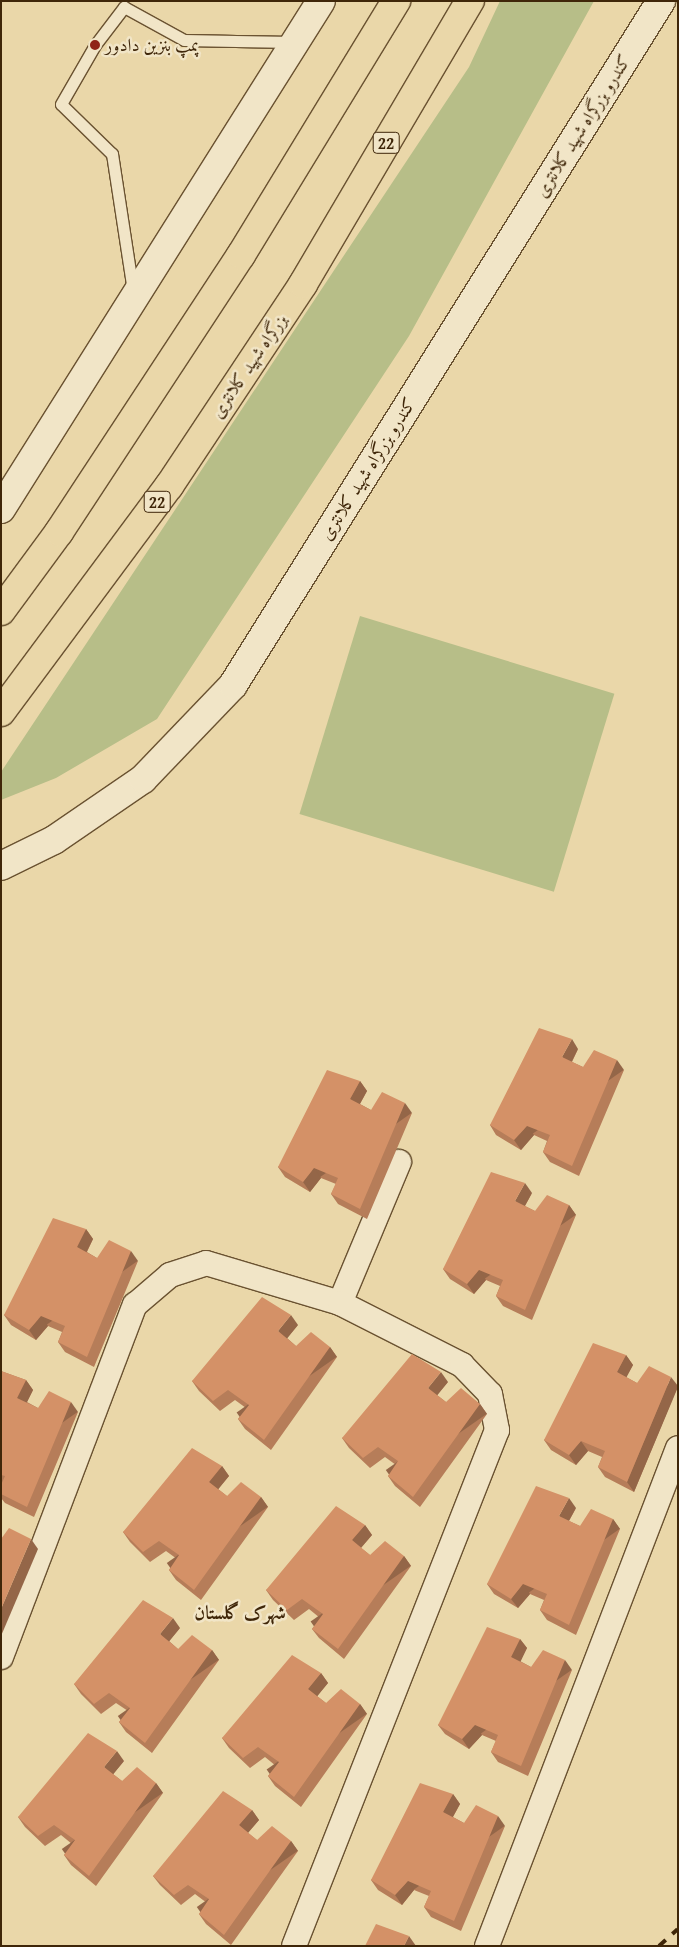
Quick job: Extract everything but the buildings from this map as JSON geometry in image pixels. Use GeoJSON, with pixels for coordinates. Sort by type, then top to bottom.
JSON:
{"type":"FeatureCollection","features":[{"type":"Feature","properties":{"kind":"highway"},"geometry":{"type":"LineString","coordinates":[[1,611],[59,532],[241,255],[396,1]]}},
{"type":"Feature","properties":{"kind":"highway","name":"بزرگراه شهید کلانتری"},"geometry":{"type":"LineString","coordinates":[[1,712],[169,486],[303,284],[470,1]]}},
{"type":"Feature","properties":{"kind":"main road"},"geometry":{"type":"LineString","coordinates":[[1,508],[321,1]]}},
{"type":"Feature","properties":{"kind":"main road","name":"کندرو بزرگراه شهید کلانتری"},"geometry":{"type":"LineString","coordinates":[[1,866],[54,840],[143,779],[232,685],[661,1]]}},
{"type":"Feature","properties":{"kind":"street"},"geometry":{"type":"LineString","coordinates":[[340,1303],[399,1162]]}},
{"type":"Feature","properties":{"kind":"street"},"geometry":{"type":"LineString","coordinates":[[1,1657],[136,1305],[170,1275],[206,1263],[340,1303],[462,1366],[490,1394],[497,1430],[294,1946]]}},
{"type":"Feature","properties":{"kind":"street"},"geometry":{"type":"LineString","coordinates":[[487,1946],[678,1448]]}},
{"type":"Feature","properties":{"kind":"lane"},"geometry":{"type":"LineString","coordinates":[[134,299],[112,154],[61,104],[95,45],[124,7],[184,40],[296,42]]}},
{"type":"Feature","properties":{"kind":"green space"},"geometry":{"type":"Polygon","coordinates":[[[500,1],[594,1],[409,336],[157,719],[56,778],[1,800],[1,772],[469,67],[500,1]]]}},
{"type":"Feature","properties":{"kind":"green space"},"geometry":{"type":"Polygon","coordinates":[[[360,616],[614,694],[554,892],[299,814],[360,616]]]}},
{"type":"Feature","properties":{"kind":"railway"},"geometry":{"type":"LineString","coordinates":[[659,1946],[678,1929]]}},
{"type":"Feature","properties":{"kind":"place","name":"پمپ بنزین دادور"},"geometry":{"type":"Point","coordinates":[95,45]}},
{"type":"Feature","properties":{"kind":"district","name":"شهرک گلستان"},"geometry":{"type":"Point","coordinates":[240,1613]}}]}
